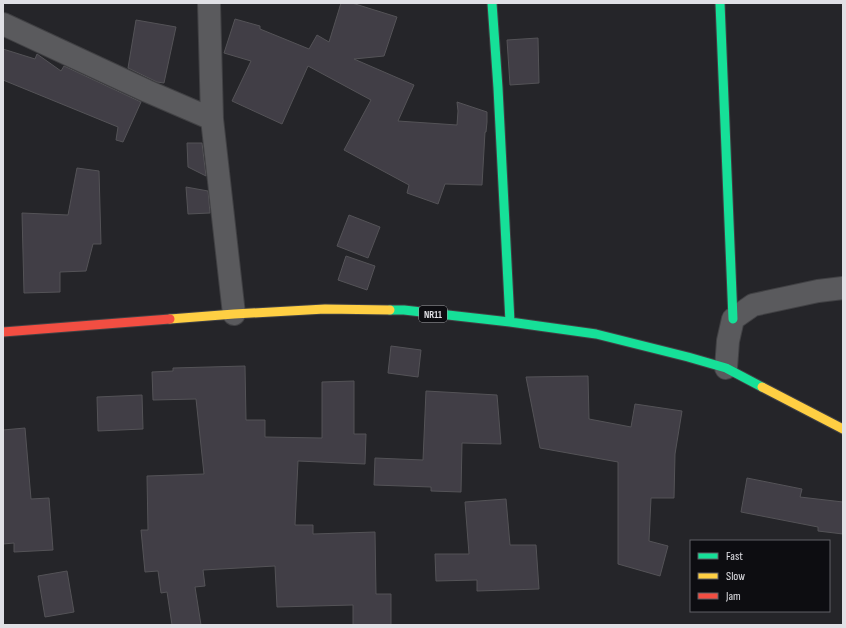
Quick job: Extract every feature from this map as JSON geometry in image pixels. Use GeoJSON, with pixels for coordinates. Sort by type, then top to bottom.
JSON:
{"type":"FeatureCollection","features":[{"type":"Feature","properties":{"kind":"main road"},"geometry":{"type":"LineString","coordinates":[[492,3],[498,88],[510,322]]}},
{"type":"Feature","properties":{"kind":"main road"},"geometry":{"type":"LineString","coordinates":[[720,3],[733,319]]}},
{"type":"Feature","properties":{"kind":"main road","name":"NR11"},"geometry":{"type":"LineString","coordinates":[[3,332],[234,314],[325,309],[404,310],[510,322],[596,334],[726,368],[843,430]]}},
{"type":"Feature","properties":{"kind":"street"},"geometry":{"type":"LineString","coordinates":[[209,3],[212,120],[234,314]]}},
{"type":"Feature","properties":{"kind":"street"},"geometry":{"type":"LineString","coordinates":[[3,24],[212,120]]}},
{"type":"Feature","properties":{"kind":"street"},"geometry":{"type":"LineString","coordinates":[[726,368],[728,341],[733,319],[753,305],[818,291],[843,288]]}},
{"type":"Feature","properties":{"kind":"building"},"geometry":{"type":"Polygon","coordinates":[[[341,3],[352,3],[397,17],[384,56],[354,59],[414,85],[398,121],[457,125],[457,102],[487,112],[482,185],[445,184],[438,204],[407,193],[409,185],[344,150],[371,100],[308,66],[282,124],[232,101],[251,61],[224,53],[235,19],[260,26],[260,29],[309,49],[317,35],[329,42],[341,3]]]}},
{"type":"Feature","properties":{"kind":"building"},"geometry":{"type":"Polygon","coordinates":[[[136,20],[176,27],[164,83],[157,82],[128,68],[136,20]]]}},
{"type":"Feature","properties":{"kind":"building"},"geometry":{"type":"Polygon","coordinates":[[[538,38],[539,83],[510,85],[507,40],[538,38]]]}},
{"type":"Feature","properties":{"kind":"building"},"geometry":{"type":"Polygon","coordinates":[[[3,49],[35,59],[37,54],[61,71],[64,66],[141,102],[123,142],[116,140],[118,127],[3,80],[3,49]]]}},
{"type":"Feature","properties":{"kind":"building"},"geometry":{"type":"Polygon","coordinates":[[[187,143],[202,143],[206,176],[188,167],[187,143]]]}},
{"type":"Feature","properties":{"kind":"building"},"geometry":{"type":"Polygon","coordinates":[[[77,168],[99,171],[101,244],[93,244],[86,271],[60,272],[60,292],[24,293],[22,213],[68,215],[77,168]]]}},
{"type":"Feature","properties":{"kind":"building"},"geometry":{"type":"Polygon","coordinates":[[[186,187],[208,191],[210,213],[188,214],[186,187]]]}},
{"type":"Feature","properties":{"kind":"building"},"geometry":{"type":"Polygon","coordinates":[[[349,215],[380,227],[368,258],[337,246],[349,215]]]}},
{"type":"Feature","properties":{"kind":"building"},"geometry":{"type":"Polygon","coordinates":[[[346,256],[375,266],[367,290],[338,280],[346,256]]]}},
{"type":"Feature","properties":{"kind":"building"},"geometry":{"type":"Polygon","coordinates":[[[391,346],[421,350],[418,377],[388,373],[391,346]]]}},
{"type":"Feature","properties":{"kind":"building"},"geometry":{"type":"Polygon","coordinates":[[[245,366],[246,420],[265,420],[265,437],[322,438],[322,382],[354,381],[354,434],[366,434],[365,464],[298,461],[295,525],[313,525],[313,534],[375,532],[376,594],[391,594],[391,625],[353,625],[353,605],[277,607],[275,566],[203,570],[205,586],[195,587],[201,625],[172,625],[167,592],[161,593],[158,571],[145,572],[141,530],[148,530],[147,476],[204,474],[196,399],[153,400],[152,372],[173,371],[173,368],[245,366]]]}},
{"type":"Feature","properties":{"kind":"building"},"geometry":{"type":"Polygon","coordinates":[[[588,376],[589,419],[631,427],[635,404],[682,411],[675,454],[674,498],[651,498],[649,541],[668,546],[660,576],[618,564],[618,462],[540,448],[526,377],[588,376]]]}},
{"type":"Feature","properties":{"kind":"building"},"geometry":{"type":"Polygon","coordinates":[[[426,391],[497,395],[501,444],[462,443],[461,492],[431,491],[431,487],[374,485],[375,458],[423,460],[426,391]]]}},
{"type":"Feature","properties":{"kind":"building"},"geometry":{"type":"Polygon","coordinates":[[[142,395],[143,429],[98,431],[97,397],[142,395]]]}},
{"type":"Feature","properties":{"kind":"building"},"geometry":{"type":"Polygon","coordinates":[[[25,428],[31,499],[49,498],[53,550],[14,552],[14,543],[3,544],[3,430],[25,428]]]}},
{"type":"Feature","properties":{"kind":"building"},"geometry":{"type":"Polygon","coordinates":[[[747,478],[802,489],[800,497],[843,502],[843,534],[818,531],[818,527],[741,512],[747,478]]]}},
{"type":"Feature","properties":{"kind":"building"},"geometry":{"type":"Polygon","coordinates":[[[506,499],[510,545],[536,545],[539,589],[477,591],[477,580],[436,581],[435,554],[469,554],[465,502],[506,499]]]}},
{"type":"Feature","properties":{"kind":"building"},"geometry":{"type":"Polygon","coordinates":[[[67,571],[74,612],[45,617],[38,576],[67,571]]]}},
{"type":"Feature","properties":{"kind":"traffic: fast"},"geometry":{"type":"LineString","coordinates":[[492,3],[498,88],[510,322]]}},
{"type":"Feature","properties":{"kind":"traffic: fast"},"geometry":{"type":"LineString","coordinates":[[720,3],[733,319]]}},
{"type":"Feature","properties":{"kind":"traffic: fast"},"geometry":{"type":"LineString","coordinates":[[390,310],[404,310],[510,322],[596,334],[726,368],[762,387]]}},
{"type":"Feature","properties":{"kind":"traffic: slow"},"geometry":{"type":"LineString","coordinates":[[170,319],[325,309],[390,310]]}},
{"type":"Feature","properties":{"kind":"traffic: slow"},"geometry":{"type":"LineString","coordinates":[[762,387],[843,429]]}},
{"type":"Feature","properties":{"kind":"traffic: jam"},"geometry":{"type":"LineString","coordinates":[[3,332],[170,319]]}}]}
